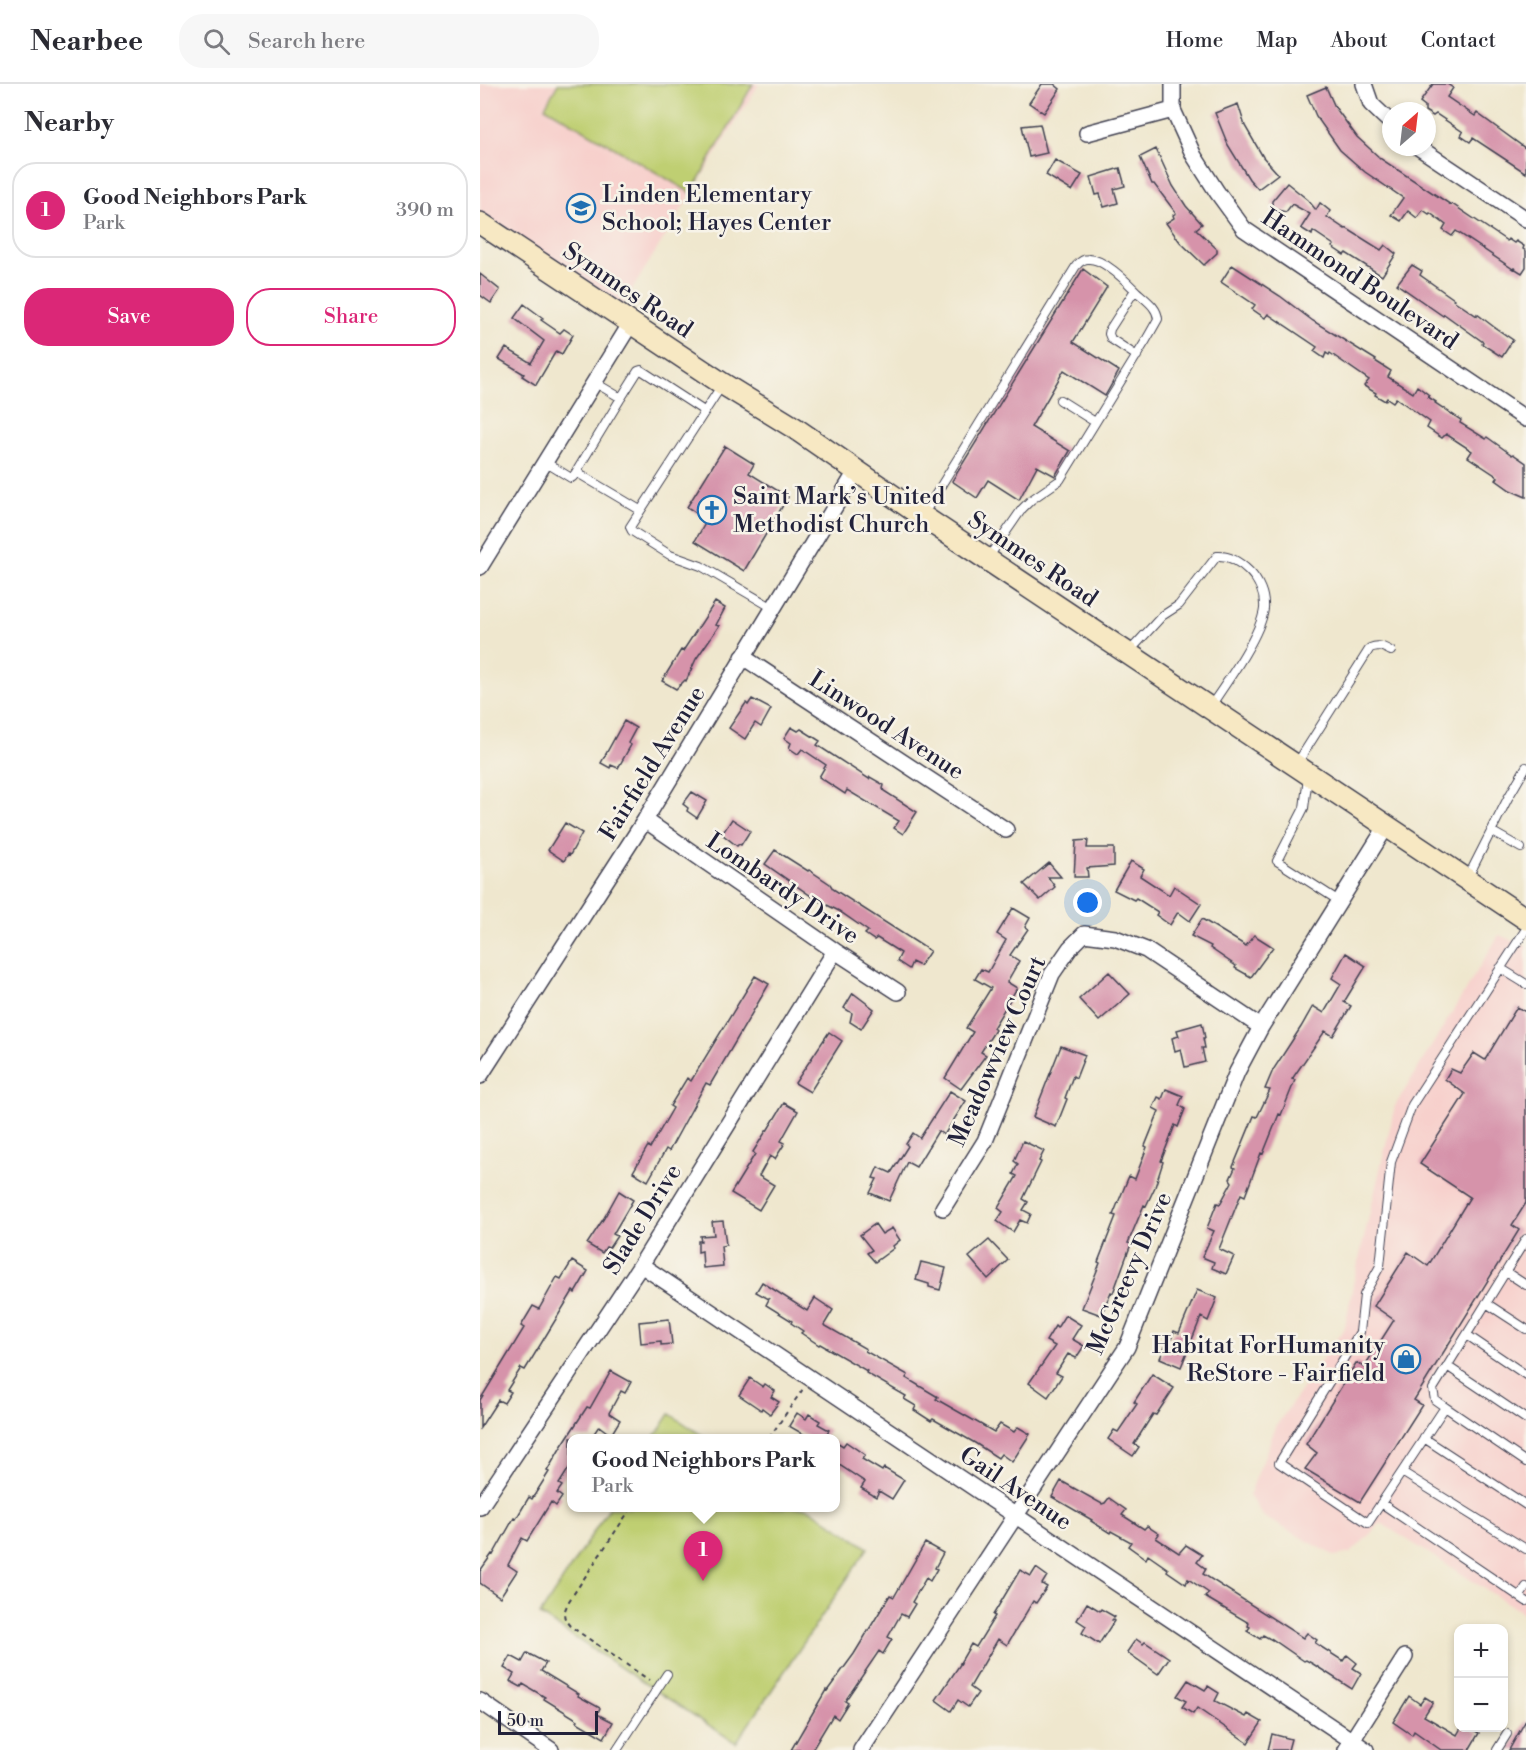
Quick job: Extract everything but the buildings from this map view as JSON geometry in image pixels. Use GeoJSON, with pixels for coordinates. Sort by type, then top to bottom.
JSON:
{"type":"FeatureCollection","features":[{"type":"Feature","properties":{"kind":"main road","name":"Symmes Road"},"geometry":{"type":"LineString","coordinates":[[480,223],[723,384],[793,427],[922,516],[1526,920]]}},
{"type":"Feature","properties":{"kind":"street","name":"Hammond Boulevard"},"geometry":{"type":"LineString","coordinates":[[1173,84],[1173,111],[1194,156],[1244,229],[1526,419]]}},
{"type":"Feature","properties":{"kind":"street"},"geometry":{"type":"LineString","coordinates":[[1364,84],[1371,104],[1382,114]]}},
{"type":"Feature","properties":{"kind":"street"},"geometry":{"type":"LineString","coordinates":[[1087,133],[1173,111]]}},
{"type":"Feature","properties":{"kind":"street"},"geometry":{"type":"LineString","coordinates":[[1432,156],[1526,219]]}},
{"type":"Feature","properties":{"kind":"street"},"geometry":{"type":"LineString","coordinates":[[481,562],[631,323]]}},
{"type":"Feature","properties":{"kind":"street","name":"Fairfield Avenue"},"geometry":{"type":"LineString","coordinates":[[480,1076],[645,820],[857,470]]}},
{"type":"Feature","properties":{"kind":"street","name":"Linwood Avenue"},"geometry":{"type":"LineString","coordinates":[[743,657],[1006,830]]}},
{"type":"Feature","properties":{"kind":"street","name":"Lombardy Drive"},"geometry":{"type":"LineString","coordinates":[[645,820],[898,992]]}},
{"type":"Feature","properties":{"kind":"street","name":"McGreevy Drive"},"geometry":{"type":"LineString","coordinates":[[861,1750],[1127,1347],[1237,1072],[1261,1027],[1386,827]]}},
{"type":"Feature","properties":{"kind":"street","name":"Meadowview Court"},"geometry":{"type":"LineString","coordinates":[[943,1208],[985,1141],[1052,974],[1070,948],[1084,934],[1115,938],[1146,950],[1261,1027]]}},
{"type":"Feature","properties":{"kind":"street","name":"Slade Drive"},"geometry":{"type":"LineString","coordinates":[[480,1507],[640,1265],[835,951]]}},
{"type":"Feature","properties":{"kind":"street","name":"Gail Avenue"},"geometry":{"type":"LineString","coordinates":[[640,1265],[1015,1515],[1349,1746],[1366,1750]]}},
{"type":"Feature","properties":{"kind":"street"},"geometry":{"type":"LineString","coordinates":[[1349,1746],[1406,1657]]}},
{"type":"Feature","properties":{"kind":"street"},"geometry":{"type":"LineString","coordinates":[[480,1701],[552,1750]]}},
{"type":"Feature","properties":{"kind":"lane"},"geometry":{"type":"LineString","coordinates":[[922,516],[1076,266],[1087,258],[1096,260],[1118,274],[1156,309],[1158,319],[1060,480],[1022,509],[987,559]]}},
{"type":"Feature","properties":{"kind":"lane"},"geometry":{"type":"LineString","coordinates":[[1136,290],[1109,334],[1111,339],[1137,356]]}},
{"type":"Feature","properties":{"kind":"lane"},"geometry":{"type":"LineString","coordinates":[[545,462],[571,478],[638,371],[641,370],[704,411]]}},
{"type":"Feature","properties":{"kind":"lane"},"geometry":{"type":"LineString","coordinates":[[594,382],[621,398]]}},
{"type":"Feature","properties":{"kind":"lane"},"geometry":{"type":"LineString","coordinates":[[723,384],[630,527],[632,531],[670,555],[701,566],[773,608]]}},
{"type":"Feature","properties":{"kind":"lane"},"geometry":{"type":"LineString","coordinates":[[1060,400],[1095,422]]}},
{"type":"Feature","properties":{"kind":"lane"},"geometry":{"type":"LineString","coordinates":[[576,472],[640,510]]}},
{"type":"Feature","properties":{"kind":"lane"},"geometry":{"type":"LineString","coordinates":[[1128,654],[1162,616],[1179,605],[1217,556],[1224,555],[1246,568],[1262,591],[1264,610],[1258,629],[1210,709]]}},
{"type":"Feature","properties":{"kind":"lane"},"geometry":{"type":"LineString","coordinates":[[1339,901],[1277,861],[1304,808],[1302,771],[1370,648],[1381,646],[1391,651]]}},
{"type":"Feature","properties":{"kind":"lane"},"geometry":{"type":"LineString","coordinates":[[1467,880],[1526,767]]}},
{"type":"Feature","properties":{"kind":"lane"},"geometry":{"type":"LineString","coordinates":[[1491,831],[1521,848]]}},
{"type":"Feature","properties":{"kind":"lane"},"geometry":{"type":"LineString","coordinates":[[1445,1407],[1368,1523],[1279,1463],[1360,1332],[1364,1295],[1380,1266],[1391,1162],[1412,1105],[1526,928]]}},
{"type":"Feature","properties":{"kind":"lane"},"geometry":{"type":"LineString","coordinates":[[1500,968],[1526,984]]}},
{"type":"Feature","properties":{"kind":"lane"},"geometry":{"type":"LineString","coordinates":[[1526,1239],[1433,1389],[1435,1400],[1526,1462]]}},
{"type":"Feature","properties":{"kind":"lane"},"geometry":{"type":"LineString","coordinates":[[1506,1272],[1526,1285]]}},
{"type":"Feature","properties":{"kind":"lane"},"geometry":{"type":"LineString","coordinates":[[1486,1303],[1526,1329]]}},
{"type":"Feature","properties":{"kind":"lane"},"geometry":{"type":"LineString","coordinates":[[1467,1335],[1526,1375]]}},
{"type":"Feature","properties":{"kind":"lane"},"geometry":{"type":"LineString","coordinates":[[1447,1366],[1526,1419]]}},
{"type":"Feature","properties":{"kind":"lane"},"geometry":{"type":"LineString","coordinates":[[1424,1438],[1526,1505]]}},
{"type":"Feature","properties":{"kind":"lane"},"geometry":{"type":"LineString","coordinates":[[1402,1472],[1526,1550]]}},
{"type":"Feature","properties":{"kind":"lane"},"geometry":{"type":"LineString","coordinates":[[1381,1503],[1523,1599],[1526,1587]]}},
{"type":"Feature","properties":{"kind":"lane"},"geometry":{"type":"LineString","coordinates":[[617,1750],[667,1674]]}},
{"type":"Feature","properties":{"kind":"lane"},"geometry":{"type":"LineString","coordinates":[[1497,1750],[1507,1734]]}},
{"type":"Feature","properties":{"kind":"path"},"geometry":{"type":"LineString","coordinates":[[772,1434],[810,1378]]}},
{"type":"Feature","properties":{"kind":"path"},"geometry":{"type":"LineString","coordinates":[[627,1512],[568,1601],[564,1620],[659,1686]]}},
{"type":"Feature","properties":{"kind":"shaded area","name":"Linden Elementary School; Hayes Center"},"geometry":{"type":"Polygon","coordinates":[[[480,84],[759,84],[617,314],[480,223],[480,84]]]}},
{"type":"Feature","properties":{"kind":"shaded area"},"geometry":{"type":"Polygon","coordinates":[[[1499,935],[1526,946],[1526,1611],[1523,1613],[1381,1523],[1351,1553],[1335,1556],[1264,1517],[1249,1496],[1276,1426],[1345,1327],[1395,1106],[1499,935]]]}},
{"type":"Feature","properties":{"kind":"green space"},"geometry":{"type":"Polygon","coordinates":[[[558,84],[753,84],[691,193],[545,107],[558,84]]]}},
{"type":"Feature","properties":{"kind":"green space"},"geometry":{"type":"Polygon","coordinates":[[[670,1414],[700,1434],[657,1434],[670,1414]]]}},
{"type":"Feature","properties":{"kind":"green space"},"geometry":{"type":"Polygon","coordinates":[[[606,1512],[814,1512],[868,1548],[736,1743],[540,1615],[606,1512]]]}},
{"type":"Feature","properties":{"kind":"place","name":"Linden Elementary School; Hayes Center"},"geometry":{"type":"Point","coordinates":[581,208]}},
{"type":"Feature","properties":{"kind":"place","name":"Saint Mark’s United Methodist Church"},"geometry":{"type":"Point","coordinates":[712,510]}},
{"type":"Feature","properties":{"kind":"place","name":"Habitat ForHumanity ReStore - Fairfield"},"geometry":{"type":"Point","coordinates":[1406,1359]}},
{"type":"Feature","properties":{"kind":"place","name":"Good Neighbors Park"},"geometry":{"type":"Point","coordinates":[703,1581]}}]}
